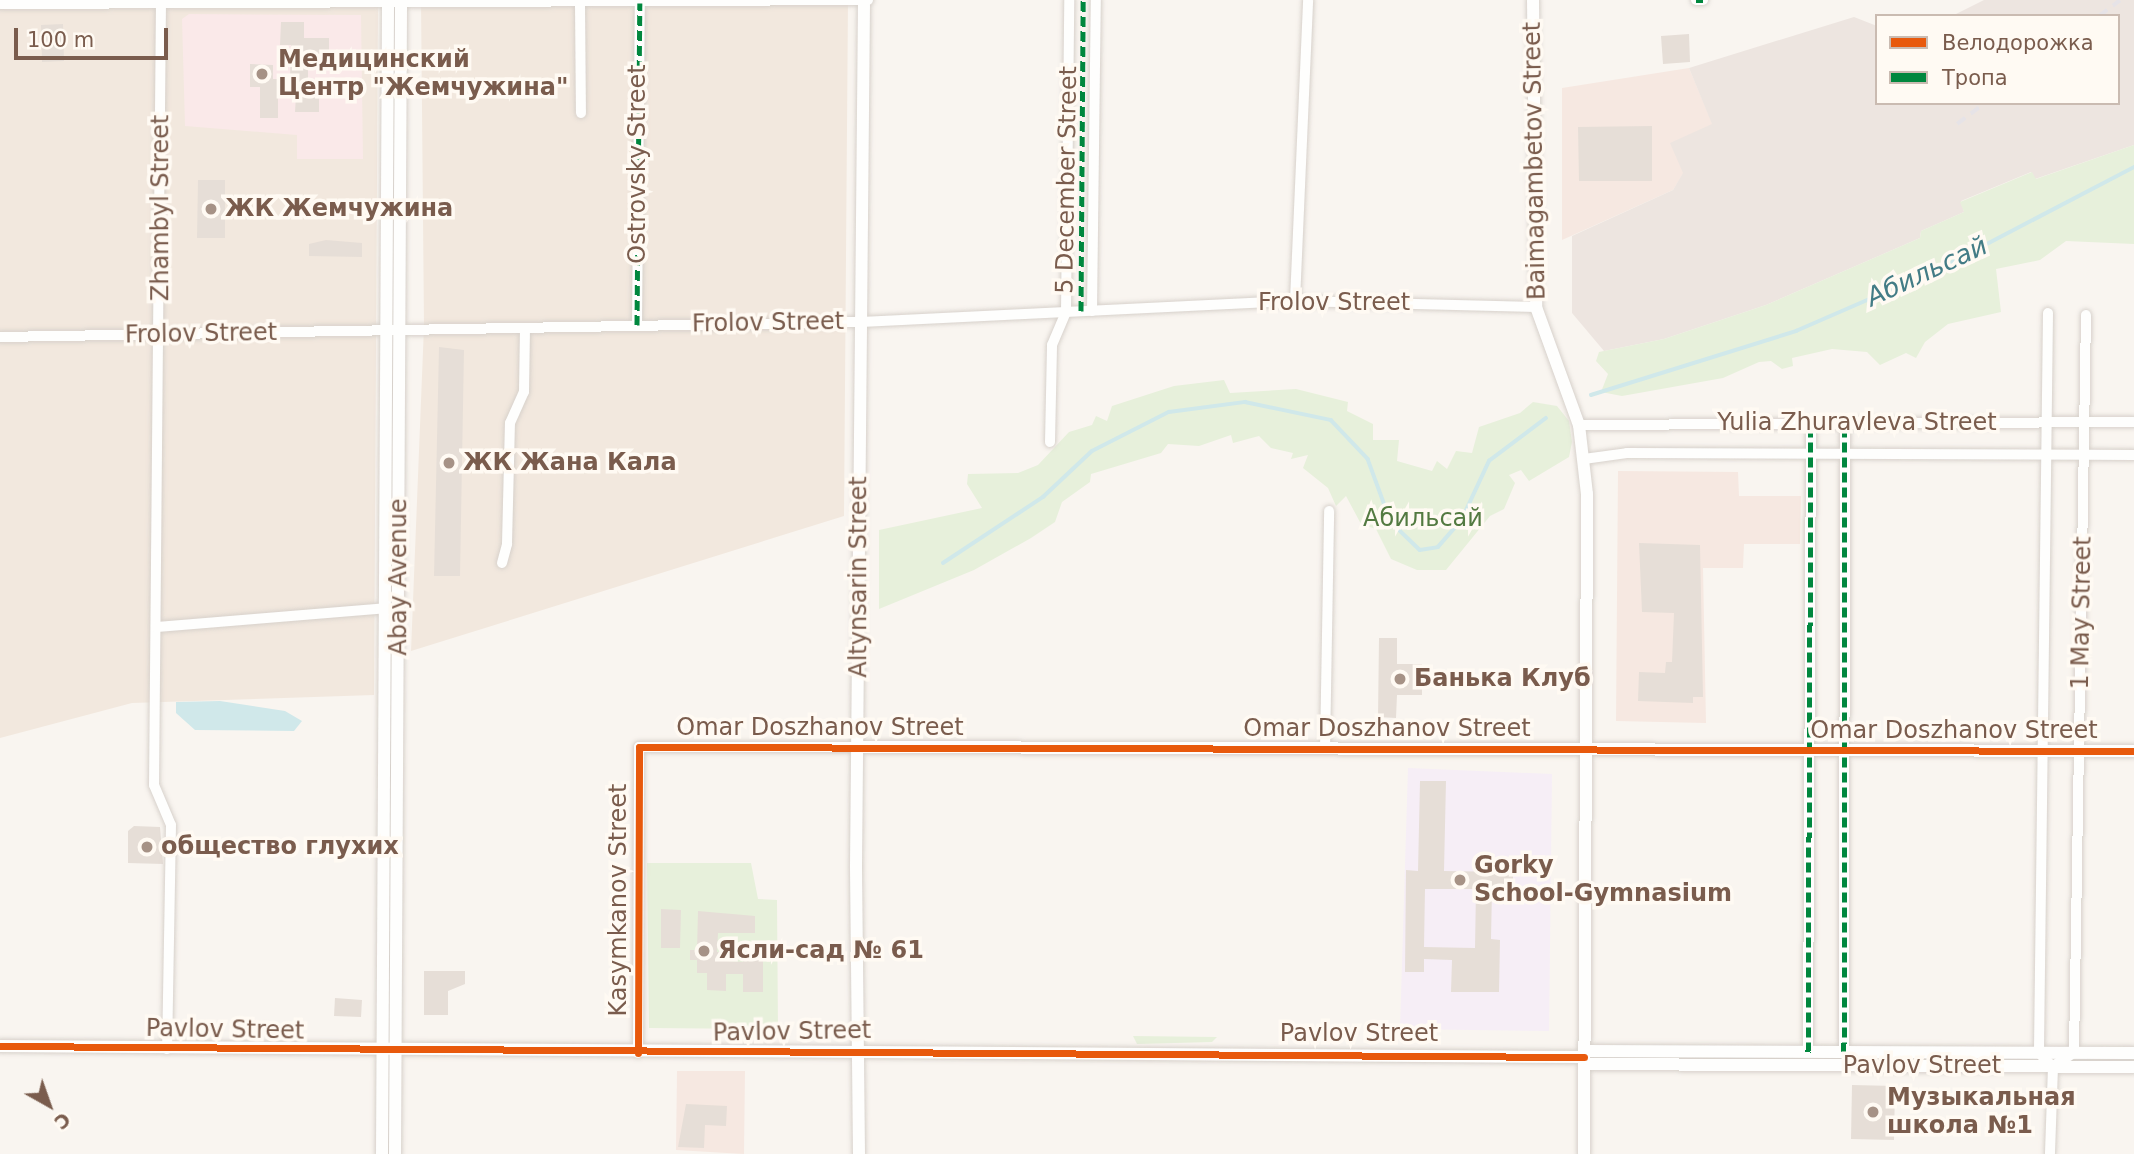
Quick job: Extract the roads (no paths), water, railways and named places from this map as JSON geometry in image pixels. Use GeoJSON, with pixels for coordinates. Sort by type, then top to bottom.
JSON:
{"type":"FeatureCollection","features":[{"type":"Feature","properties":{"kind":"street"},"geometry":{"type":"LineString","coordinates":[[0,4],[161,1],[580,4],[866,0]]}},
{"type":"Feature","properties":{"kind":"street","name":"Altynsarin Street"},"geometry":{"type":"LineString","coordinates":[[859,1154],[858,747],[866,0]]}},
{"type":"Feature","properties":{"kind":"street","name":"5 December Street"},"geometry":{"type":"LineString","coordinates":[[1050,442],[1052,345],[1066,312],[1069,0]]}},
{"type":"Feature","properties":{"kind":"street","name":"5 December Street"},"geometry":{"type":"LineString","coordinates":[[1092,310],[1096,0]]}},
{"type":"Feature","properties":{"kind":"street"},"geometry":{"type":"LineString","coordinates":[[1295,301],[1308,0]]}},
{"type":"Feature","properties":{"kind":"street","name":"Baimagambetov Street"},"geometry":{"type":"LineString","coordinates":[[1533,0],[1536,307],[1579,425],[1584,459],[1590,610],[1584,1154]]}},
{"type":"Feature","properties":{"kind":"street"},"geometry":{"type":"LineString","coordinates":[[1696,0],[1703,0]]}},
{"type":"Feature","properties":{"kind":"street","name":"Zhambyl Street"},"geometry":{"type":"LineString","coordinates":[[161,1],[154,785],[171,825],[167,1049]]}},
{"type":"Feature","properties":{"kind":"street","name":"Abay Avenue"},"geometry":{"type":"LineString","coordinates":[[383,1154],[391,1050],[395,3]]}},
{"type":"Feature","properties":{"kind":"street","name":"Ostrovsky Street"},"geometry":{"type":"LineString","coordinates":[[637,325],[640,3]]}},
{"type":"Feature","properties":{"kind":"street"},"geometry":{"type":"LineString","coordinates":[[580,4],[581,113]]}},
{"type":"Feature","properties":{"kind":"street","name":"Frolov Street"},"geometry":{"type":"LineString","coordinates":[[0,337],[160,337],[393,328],[861,322],[1295,301],[1536,307]]}},
{"type":"Feature","properties":{"kind":"street","name":"1 May Street"},"geometry":{"type":"LineString","coordinates":[[2039,1053],[2048,313]]}},
{"type":"Feature","properties":{"kind":"street","name":"1 May Street"},"geometry":{"type":"LineString","coordinates":[[2074,1053],[2086,315]]}},
{"type":"Feature","properties":{"kind":"street","name":"Abay Avenue"},"geometry":{"type":"LineString","coordinates":[[393,328],[386,608],[391,1050],[395,1154]]}},
{"type":"Feature","properties":{"kind":"street"},"geometry":{"type":"LineString","coordinates":[[502,563],[507,544],[510,423],[524,391],[525,328]]}},
{"type":"Feature","properties":{"kind":"street","name":"Yulia Zhuravleva Street"},"geometry":{"type":"LineString","coordinates":[[1579,425],[2134,422]]}},
{"type":"Feature","properties":{"kind":"street"},"geometry":{"type":"LineString","coordinates":[[1844,1052],[1845,423]]}},
{"type":"Feature","properties":{"kind":"street"},"geometry":{"type":"LineString","coordinates":[[1808,1052],[1811,424]]}},
{"type":"Feature","properties":{"kind":"street","name":"Yulia Zhuravleva Street"},"geometry":{"type":"LineString","coordinates":[[1584,459],[1627,453],[2134,455]]}},
{"type":"Feature","properties":{"kind":"street"},"geometry":{"type":"LineString","coordinates":[[1325,749],[1329,511]]}},
{"type":"Feature","properties":{"kind":"street"},"geometry":{"type":"LineString","coordinates":[[156,627],[386,608]]}},
{"type":"Feature","properties":{"kind":"street","name":"Omar Doszhanov Street"},"geometry":{"type":"LineString","coordinates":[[639,747],[2134,751]]}},
{"type":"Feature","properties":{"kind":"street","name":"Kasymkanov Street"},"geometry":{"type":"LineString","coordinates":[[638,1053],[639,747]]}},
{"type":"Feature","properties":{"kind":"street","name":"Pavlov Street"},"geometry":{"type":"LineString","coordinates":[[0,1046],[638,1053],[859,1050],[1584,1057],[2134,1067]]}},
{"type":"Feature","properties":{"kind":"street","name":"Pavlov Street"},"geometry":{"type":"LineString","coordinates":[[1584,1057],[1808,1052],[2134,1054]]}},
{"type":"Feature","properties":{"kind":"street"},"geometry":{"type":"LineString","coordinates":[[2039,1053],[2053,1067],[2050,1154]]}},
{"type":"Feature","properties":{"kind":"street"},"geometry":{"type":"LineString","coordinates":[[2053,1067],[2074,1053]]}},
{"type":"Feature","properties":{"kind":"water"},"geometry":{"type":"Polygon","coordinates":[[[220,701],[285,711],[302,721],[294,731],[195,730],[176,713],[176,702],[220,701]]]}},
{"type":"Feature","properties":{"kind":"waterway","name":"Абильсай"},"geometry":{"type":"LineString","coordinates":[[1591,395],[1796,331],[1943,267],[2134,167]]}},
{"type":"Feature","properties":{"kind":"waterway","name":"Абильсай"},"geometry":{"type":"LineString","coordinates":[[943,563],[1043,497],[1092,451],[1169,412],[1245,402],[1331,420],[1368,459],[1391,522],[1420,550],[1438,547],[1462,519],[1489,461],[1546,418]]}},
{"type":"Feature","properties":{"kind":"railway"},"geometry":{"type":"LineString","coordinates":[[2102,14],[2120,0]]}},
{"type":"Feature","properties":{"kind":"railway"},"geometry":{"type":"LineString","coordinates":[[1957,124],[1982,105]]}},
{"type":"Feature","properties":{"kind":"place","name":"Медицинский Центр \"Жемчужина\""},"geometry":{"type":"Point","coordinates":[262,74]}},
{"type":"Feature","properties":{"kind":"place","name":"ЖК Жемчужина"},"geometry":{"type":"Point","coordinates":[211,209]}},
{"type":"Feature","properties":{"kind":"place","name":"ЖК Жана Кала"},"geometry":{"type":"Point","coordinates":[449,463]}},
{"type":"Feature","properties":{"kind":"place","name":"Банька Клуб"},"geometry":{"type":"Point","coordinates":[1400,679]}},
{"type":"Feature","properties":{"kind":"place","name":"общество глухих"},"geometry":{"type":"Point","coordinates":[147,847]}},
{"type":"Feature","properties":{"kind":"place","name":"Gorky School-Gymnasium"},"geometry":{"type":"Point","coordinates":[1460,880]}},
{"type":"Feature","properties":{"kind":"place","name":"Ясли-сад № 61"},"geometry":{"type":"Point","coordinates":[704,951]}},
{"type":"Feature","properties":{"kind":"place","name":"Музыкальная школа №1"},"geometry":{"type":"Point","coordinates":[1873,1112]}}]}
